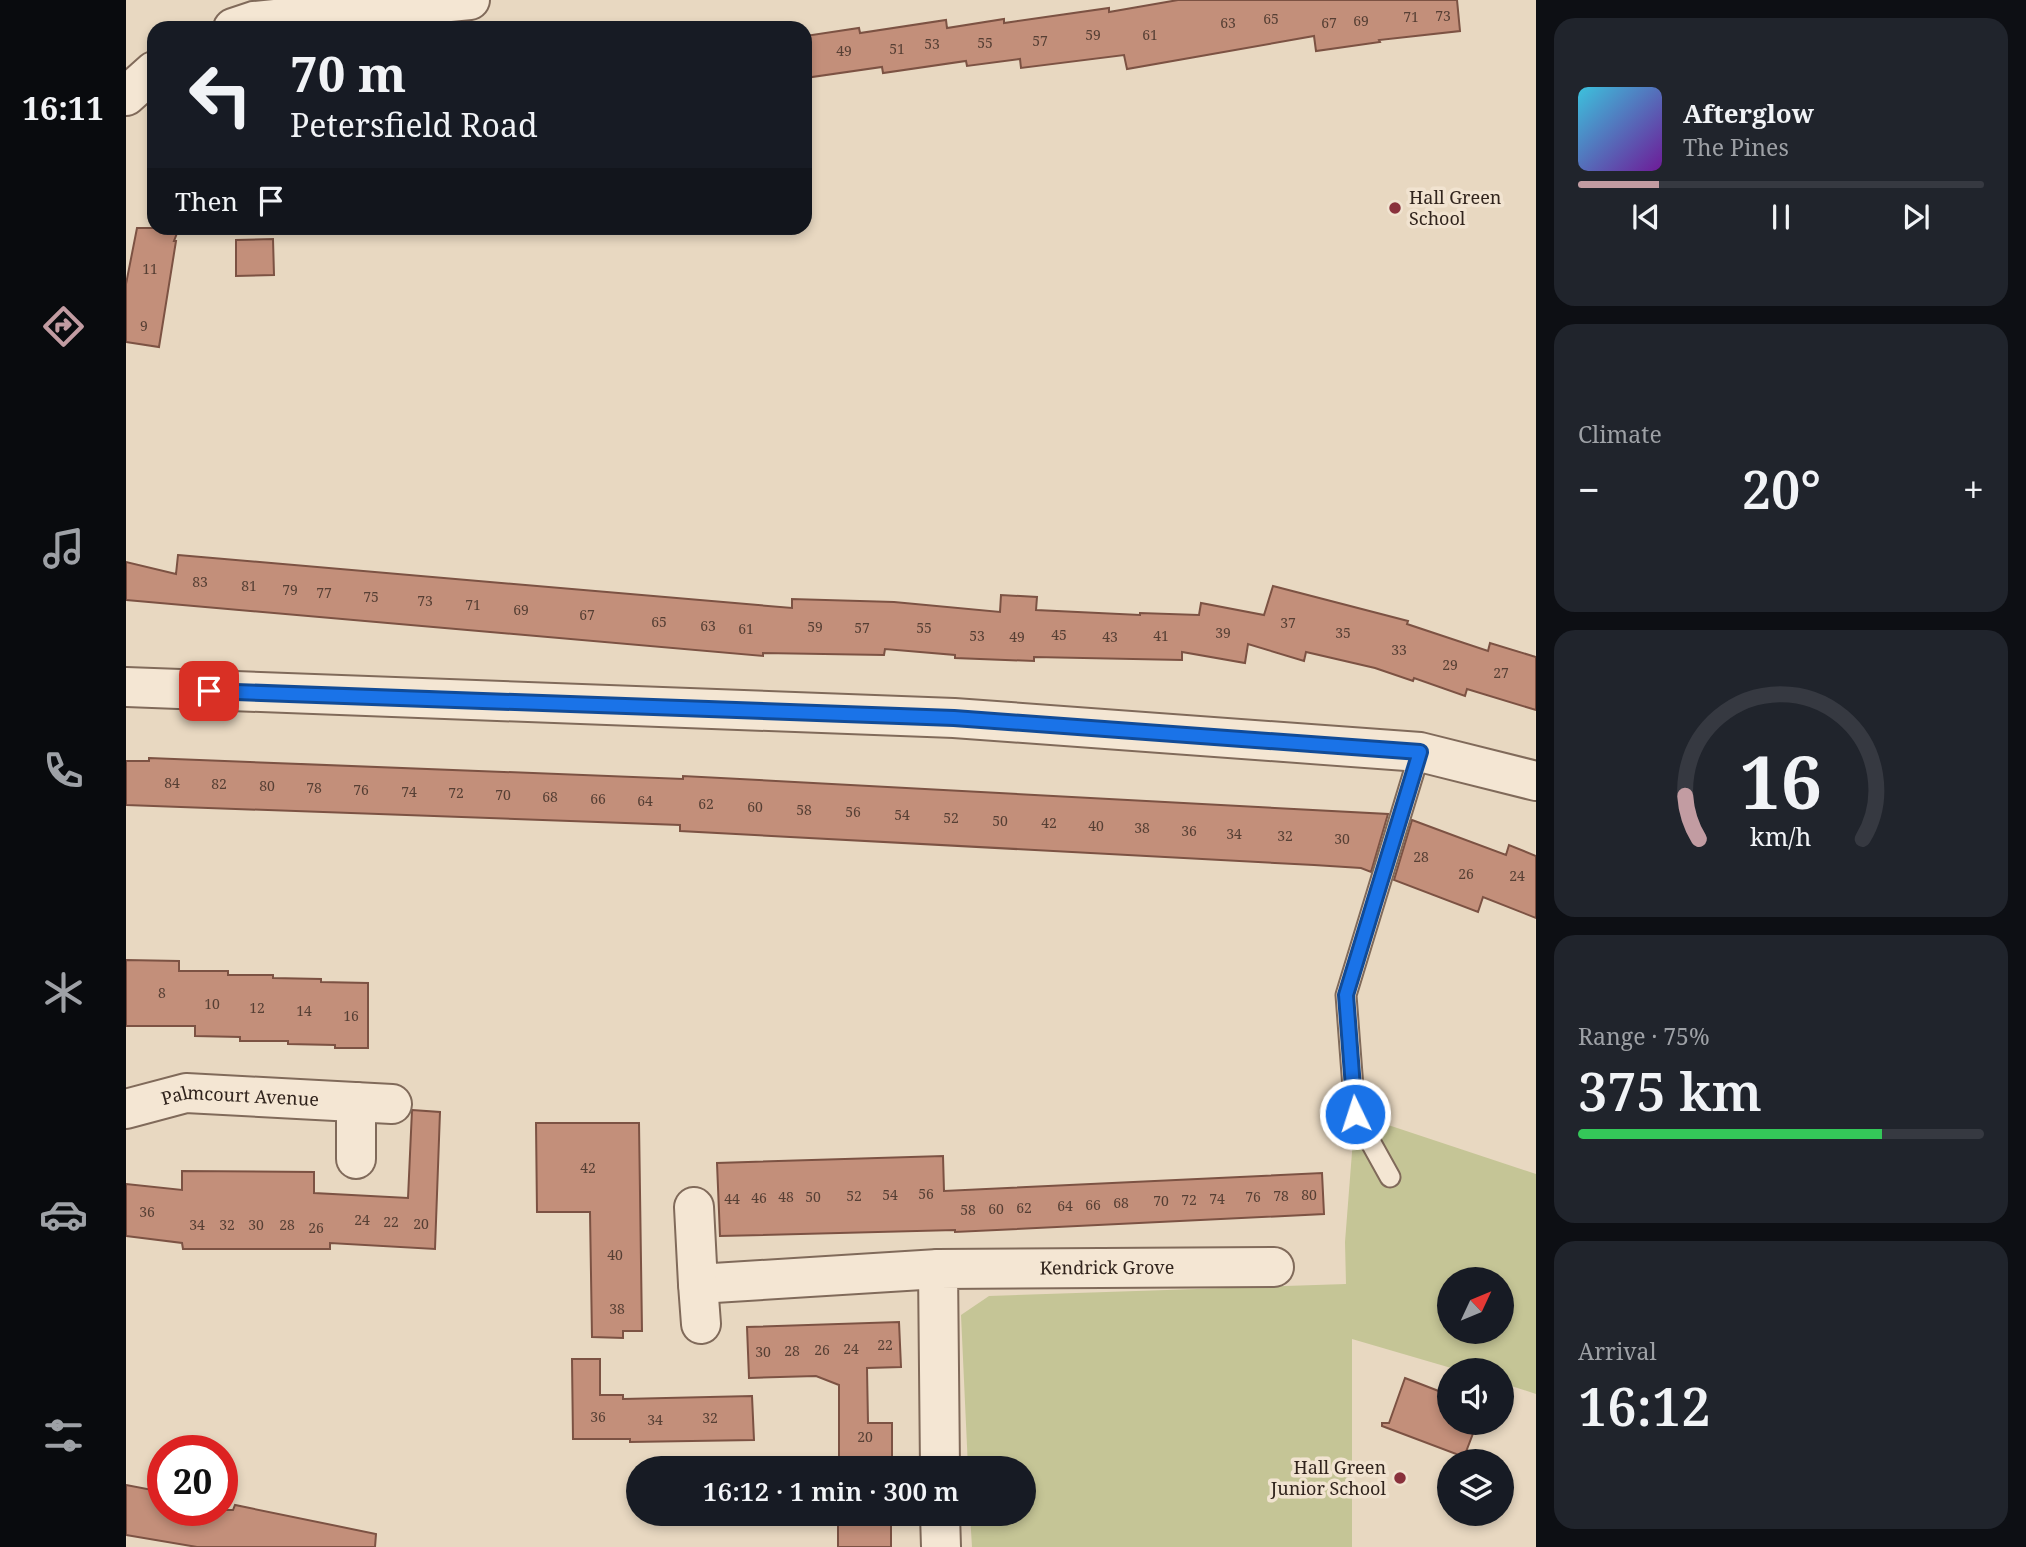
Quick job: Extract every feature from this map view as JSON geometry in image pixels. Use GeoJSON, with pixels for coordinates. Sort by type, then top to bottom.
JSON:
{"type":"FeatureCollection","features":[{"type":"Feature","properties":{"kind":"street"},"geometry":{"type":"LineString","coordinates":[[254,21],[470,0]]}},
{"type":"Feature","properties":{"kind":"street"},"geometry":{"type":"LineString","coordinates":[[126,96],[147,77]]}},
{"type":"Feature","properties":{"kind":"street"},"geometry":{"type":"LineString","coordinates":[[126,687],[954,718],[1420,752],[1536,781]]}},
{"type":"Feature","properties":{"kind":"street","name":"Palmcourt Avenue"},"geometry":{"type":"LineString","coordinates":[[126,1109],[186,1093],[374,1103],[356,1159]]}},
{"type":"Feature","properties":{"kind":"street"},"geometry":{"type":"LineString","coordinates":[[694,1207],[701,1324]]}},
{"type":"Feature","properties":{"kind":"street","name":"Kendrick Grove"},"geometry":{"type":"LineString","coordinates":[[698,1284],[938,1269],[1274,1268]]}},
{"type":"Feature","properties":{"kind":"street"},"geometry":{"type":"LineString","coordinates":[[938,1269],[940,1456]]}},
{"type":"Feature","properties":{"kind":"street"},"geometry":{"type":"LineString","coordinates":[[940,1526],[941,1547]]}},
{"type":"Feature","properties":{"kind":"lane"},"geometry":{"type":"LineString","coordinates":[[1390,1177],[1355,1114],[1346,995],[1420,752]]}},
{"type":"Feature","properties":{"kind":"green space"},"geometry":{"type":"Polygon","coordinates":[[[1355,1114],[1536,1174],[1536,1394],[1514,1387],[1514,1358],[1437,1358],[1437,1364],[1352,1339],[1352,1547],[972,1547],[971,1526],[1036,1526],[1036,1456],[967,1456],[961,1315],[989,1296],[1346,1284],[1345,1242],[1355,1114]]]}},
{"type":"Feature","properties":{"kind":"building"},"geometry":{"type":"Polygon","coordinates":[[[1178,0],[1457,0],[1460,31],[1379,40],[1380,42],[1316,51],[1314,36],[1127,69],[1124,55],[1021,68],[1020,59],[967,66],[966,61],[883,73],[882,67],[812,77],[812,35],[859,28],[860,33],[946,20],[947,28],[1109,8],[1109,12],[1178,0]]]}},
{"type":"Feature","properties":{"kind":"building"},"geometry":{"type":"Polygon","coordinates":[[[137,228],[147,228],[147,235],[176,235],[159,347],[126,342],[126,284],[137,228]]]}},
{"type":"Feature","properties":{"kind":"building"},"geometry":{"type":"Polygon","coordinates":[[[273,239],[274,275],[236,276],[236,240],[273,239]]]}},
{"type":"Feature","properties":{"kind":"building"},"geometry":{"type":"Polygon","coordinates":[[[178,555],[792,608],[792,599],[894,602],[1000,612],[1001,595],[1037,597],[1036,610],[1199,615],[1201,603],[1264,615],[1273,586],[1408,621],[1407,624],[1488,651],[1490,643],[1536,657],[1536,710],[1467,689],[1465,696],[1414,678],[1413,681],[1375,668],[1306,652],[1304,661],[1248,644],[1245,663],[1182,652],[1182,660],[1034,657],[1034,661],[955,658],[955,655],[885,649],[884,655],[763,653],[763,656],[126,600],[126,562],[176,574],[178,555]]]}},
{"type":"Feature","properties":{"kind":"building"},"geometry":{"type":"Polygon","coordinates":[[[149,758],[683,779],[683,776],[1388,814],[1371,872],[1361,868],[1314,865],[680,831],[680,825],[126,805],[126,761],[149,761],[149,758]]]}},
{"type":"Feature","properties":{"kind":"building"},"geometry":{"type":"Polygon","coordinates":[[[1412,820],[1506,855],[1509,845],[1536,856],[1536,918],[1483,897],[1478,912],[1394,880],[1412,820]]]}},
{"type":"Feature","properties":{"kind":"building"},"geometry":{"type":"Polygon","coordinates":[[[126,960],[179,961],[179,971],[228,971],[228,975],[273,975],[273,978],[368,983],[368,1048],[335,1048],[335,1045],[240,1041],[240,1037],[195,1036],[195,1026],[126,1026],[126,960]]]}},
{"type":"Feature","properties":{"kind":"building"},"geometry":{"type":"Polygon","coordinates":[[[412,1110],[440,1112],[435,1249],[330,1243],[330,1249],[183,1249],[182,1243],[126,1236],[126,1184],[182,1190],[182,1171],[314,1172],[314,1193],[408,1198],[412,1110]]]}},
{"type":"Feature","properties":{"kind":"building"},"geometry":{"type":"Polygon","coordinates":[[[536,1123],[639,1123],[642,1331],[623,1331],[623,1338],[592,1337],[590,1212],[537,1212],[536,1123]]]}},
{"type":"Feature","properties":{"kind":"building"},"geometry":{"type":"Polygon","coordinates":[[[943,1156],[944,1191],[1322,1173],[1324,1214],[955,1232],[720,1236],[717,1163],[943,1156]]]}},
{"type":"Feature","properties":{"kind":"building"},"geometry":{"type":"Polygon","coordinates":[[[899,1322],[901,1367],[867,1368],[868,1423],[892,1423],[892,1456],[839,1456],[839,1385],[816,1376],[749,1378],[747,1327],[899,1322]]]}},
{"type":"Feature","properties":{"kind":"building"},"geometry":{"type":"Polygon","coordinates":[[[572,1359],[600,1359],[600,1395],[623,1395],[623,1399],[752,1396],[754,1440],[630,1442],[630,1439],[573,1439],[572,1359]]]}},
{"type":"Feature","properties":{"kind":"building"},"geometry":{"type":"Polygon","coordinates":[[[1405,1378],[1437,1390],[1437,1435],[1472,1435],[1467,1449],[1443,1449],[1382,1426],[1382,1423],[1389,1423],[1405,1378]]]}},
{"type":"Feature","properties":{"kind":"building"},"geometry":{"type":"Polygon","coordinates":[[[126,1485],[147,1489],[147,1526],[238,1526],[238,1506],[376,1534],[375,1547],[197,1547],[126,1535],[126,1485]]]}},
{"type":"Feature","properties":{"kind":"building"},"geometry":{"type":"Polygon","coordinates":[[[838,1526],[891,1526],[891,1547],[838,1547],[838,1526]]]}},
{"type":"Feature","properties":{"kind":"place","name":"Hall Green School"},"geometry":{"type":"Point","coordinates":[1395,208]}},
{"type":"Feature","properties":{"kind":"place","name":"Hall Green Junior School"},"geometry":{"type":"Point","coordinates":[1400,1478]}},
{"type":"Feature","properties":{"kind":"route"},"geometry":{"type":"LineString","coordinates":[[209,691],[954,718],[1420,752],[1346,995],[1355,1114]]}}]}
